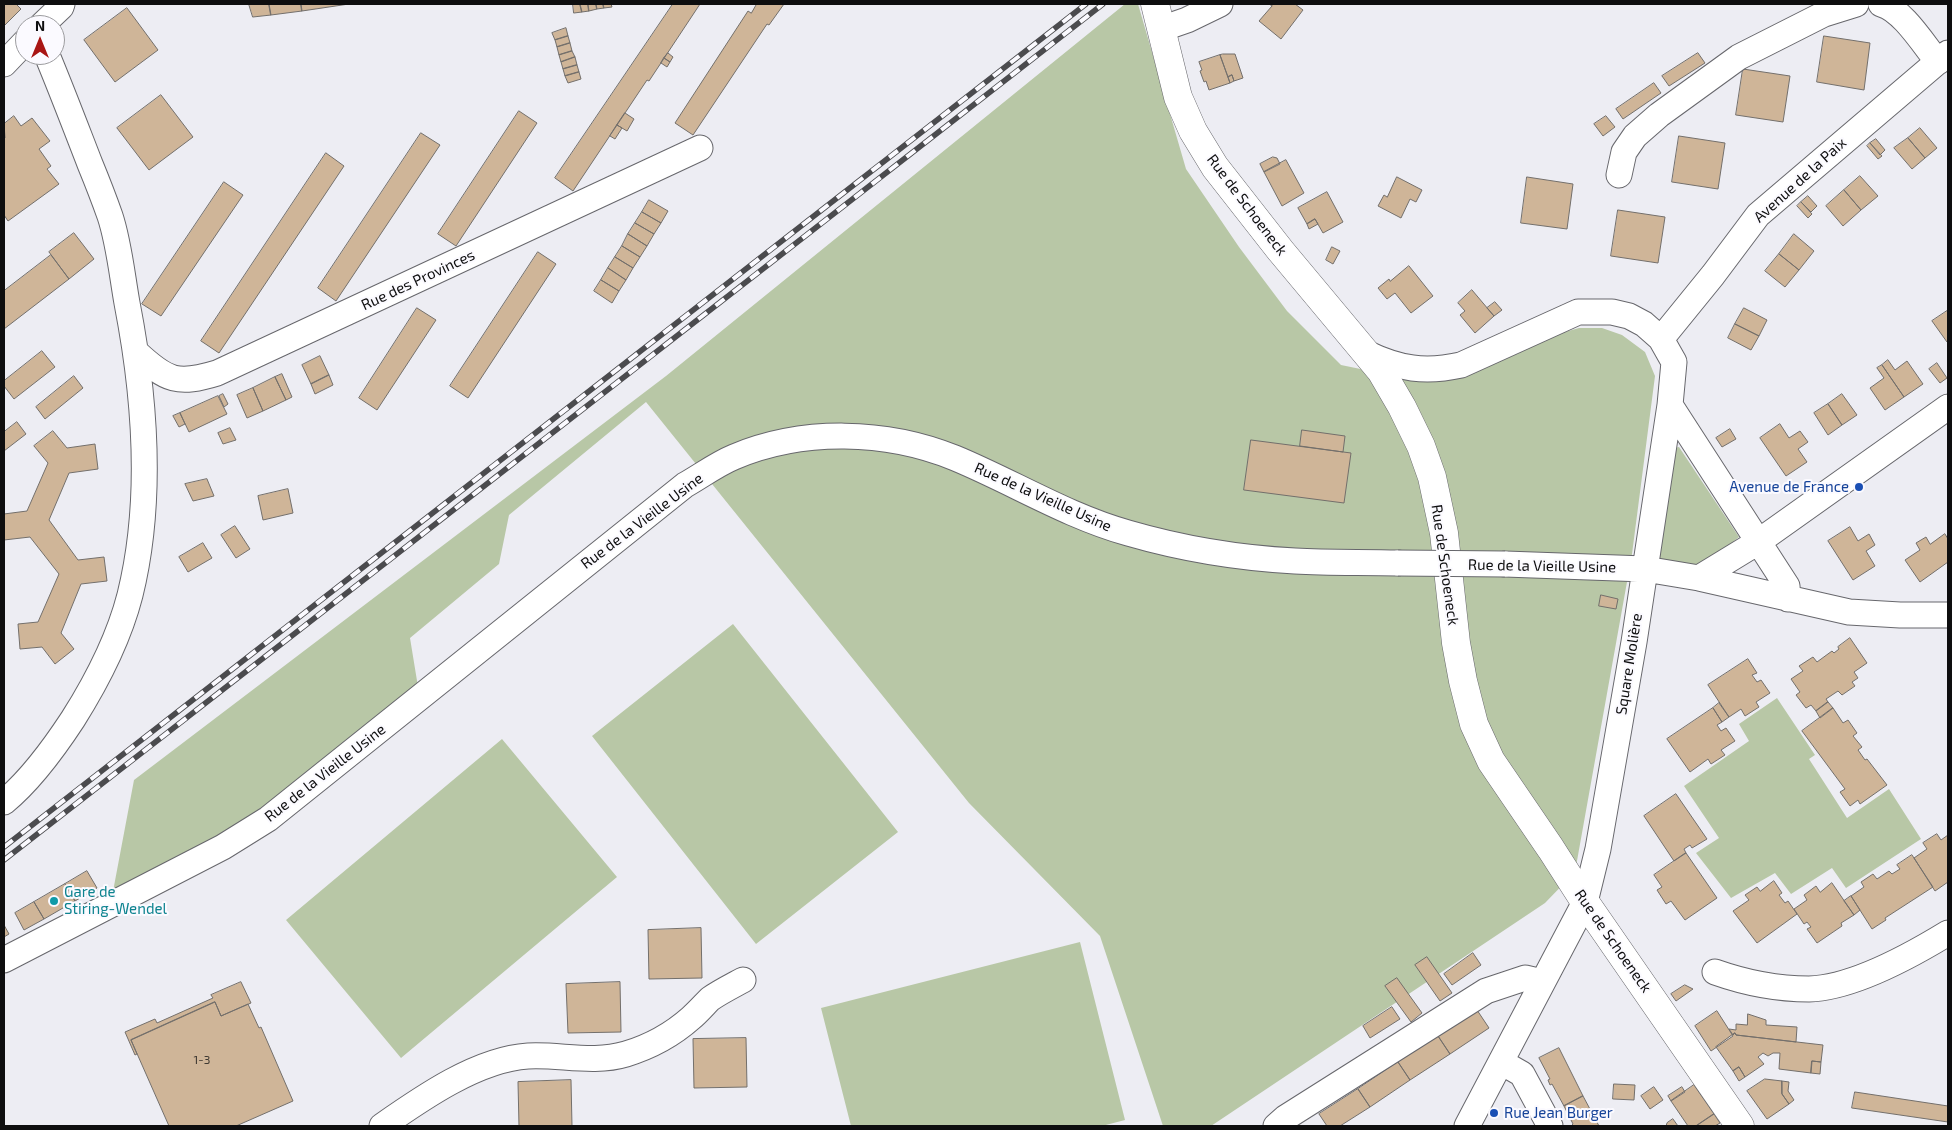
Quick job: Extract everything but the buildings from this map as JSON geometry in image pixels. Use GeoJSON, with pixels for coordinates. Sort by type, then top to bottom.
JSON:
{"type":"FeatureCollection","features":[{"type":"Feature","properties":{"kind":"main road","name":"Rue de Schoeneck"},"geometry":{"type":"LineString","coordinates":[[1158,16],[1178,97],[1193,131],[1215,167],[1280,250],[1381,371],[1402,407],[1421,446],[1432,477],[1444,533],[1456,643],[1463,681],[1474,724],[1491,761],[1551,848],[1585,902],[1740,1126]]}},
{"type":"Feature","properties":{"kind":"street"},"geometry":{"type":"LineString","coordinates":[[1158,16],[1187,20],[1220,4]]}},
{"type":"Feature","properties":{"kind":"street"},"geometry":{"type":"LineString","coordinates":[[1619,175],[1624,152],[1636,136],[1658,115],[1739,57],[1824,14],[1856,4]]}},
{"type":"Feature","properties":{"kind":"street","name":"Avenue de la Paix"},"geometry":{"type":"LineString","coordinates":[[1660,338],[1713,275],[1758,214],[1943,57],[1910,25],[1886,5],[1881,4]]}},
{"type":"Feature","properties":{"kind":"street"},"geometry":{"type":"LineString","coordinates":[[52,15],[63,5]]}},
{"type":"Feature","properties":{"kind":"street"},"geometry":{"type":"LineString","coordinates":[[4,64],[15,52]]}},
{"type":"Feature","properties":{"kind":"street"},"geometry":{"type":"LineString","coordinates":[[4,802],[13,794],[65,731],[107,656],[130,596],[137,561],[143,506],[143,445],[137,353],[111,218],[52,65]]}},
{"type":"Feature","properties":{"kind":"street","name":"Rue des Provinces"},"geometry":{"type":"LineString","coordinates":[[137,353],[151,366],[169,377],[184,380],[218,373],[700,148]]}},
{"type":"Feature","properties":{"kind":"street"},"geometry":{"type":"LineString","coordinates":[[1366,353],[1399,366],[1421,370],[1440,369],[1461,365],[1578,312],[1612,312],[1629,316],[1644,324],[1660,338],[1674,362],[1670,405],[1645,569],[1699,578],[1849,612],[1948,615]]}},
{"type":"Feature","properties":{"kind":"street"},"geometry":{"type":"LineString","coordinates":[[1670,405],[1787,586],[1788,599]]}},
{"type":"Feature","properties":{"kind":"street"},"geometry":{"type":"LineString","coordinates":[[1699,578],[1758,542],[1948,407]]}},
{"type":"Feature","properties":{"kind":"street","name":"Rue de la Vieille Usine"},"geometry":{"type":"LineString","coordinates":[[4,960],[214,852],[268,819],[685,485],[732,457],[760,447],[790,440],[833,436],[896,440],[954,458],[1079,516],[1126,533],[1176,546],[1221,554],[1296,561],[1505,564],[1645,569]]}},
{"type":"Feature","properties":{"kind":"street","name":"Square Molière"},"geometry":{"type":"LineString","coordinates":[[1585,902],[1598,849],[1645,569]]}},
{"type":"Feature","properties":{"kind":"street"},"geometry":{"type":"LineString","coordinates":[[1467,1126],[1585,902]]}},
{"type":"Feature","properties":{"kind":"street"},"geometry":{"type":"LineString","coordinates":[[1715,972],[1774,988],[1812,989],[1844,982],[1890,965],[1948,933]]}},
{"type":"Feature","properties":{"kind":"street"},"geometry":{"type":"LineString","coordinates":[[1276,1126],[1285,1118],[1486,991],[1525,978],[1542,982]]}},
{"type":"Feature","properties":{"kind":"street"},"geometry":{"type":"LineString","coordinates":[[382,1126],[454,1081],[498,1062],[527,1056],[582,1059],[625,1055],[670,1034],[711,999],[743,980]]}},
{"type":"Feature","properties":{"kind":"street"},"geometry":{"type":"LineString","coordinates":[[1501,1062],[1522,1074],[1550,1126]]}},
{"type":"Feature","properties":{"kind":"green space"},"geometry":{"type":"Polygon","coordinates":[[[1125,4],[1138,4],[1186,169],[1239,247],[1287,311],[1341,365],[1380,373],[1547,337],[1579,328],[1602,328],[1622,335],[1645,352],[1655,376],[1632,554],[1575,872],[1545,903],[1211,1126],[1163,1126],[1100,936],[969,803],[646,402],[509,515],[499,564],[410,638],[419,693],[270,814],[111,902],[134,780],[666,376],[1125,4]]]}},
{"type":"Feature","properties":{"kind":"green space"},"geometry":{"type":"Polygon","coordinates":[[[1679,447],[1739,537],[1699,570],[1663,562],[1657,555],[1673,448],[1679,447]]]}},
{"type":"Feature","properties":{"kind":"green space"},"geometry":{"type":"Polygon","coordinates":[[[733,624],[898,832],[756,944],[592,736],[733,624]]]}},
{"type":"Feature","properties":{"kind":"green space"},"geometry":{"type":"Polygon","coordinates":[[[1777,698],[1815,755],[1809,759],[1847,818],[1889,789],[1921,839],[1846,888],[1832,868],[1791,894],[1775,873],[1731,898],[1696,853],[1719,838],[1684,786],[1749,741],[1739,724],[1777,698]]]}},
{"type":"Feature","properties":{"kind":"green space"},"geometry":{"type":"Polygon","coordinates":[[[502,739],[617,877],[401,1058],[286,920],[502,739]]]}},
{"type":"Feature","properties":{"kind":"green space"},"geometry":{"type":"Polygon","coordinates":[[[1080,942],[1125,1120],[1102,1126],[851,1126],[821,1008],[1080,942]]]}},
{"type":"Feature","properties":{"kind":"railway"},"geometry":{"type":"LineString","coordinates":[[4,847],[1086,4]]}},
{"type":"Feature","properties":{"kind":"railway"},"geometry":{"type":"LineString","coordinates":[[4,860],[1103,4]]}},
{"type":"Feature","properties":{"kind":"place","name":"Avenue de France"},"geometry":{"type":"Point","coordinates":[1859,487]}},
{"type":"Feature","properties":{"kind":"place","name":"Gare de Stiring-Wendel"},"geometry":{"type":"Point","coordinates":[54,901]}},
{"type":"Feature","properties":{"kind":"place","name":"Rue Jean Burger"},"geometry":{"type":"Point","coordinates":[1494,1113]}}]}
